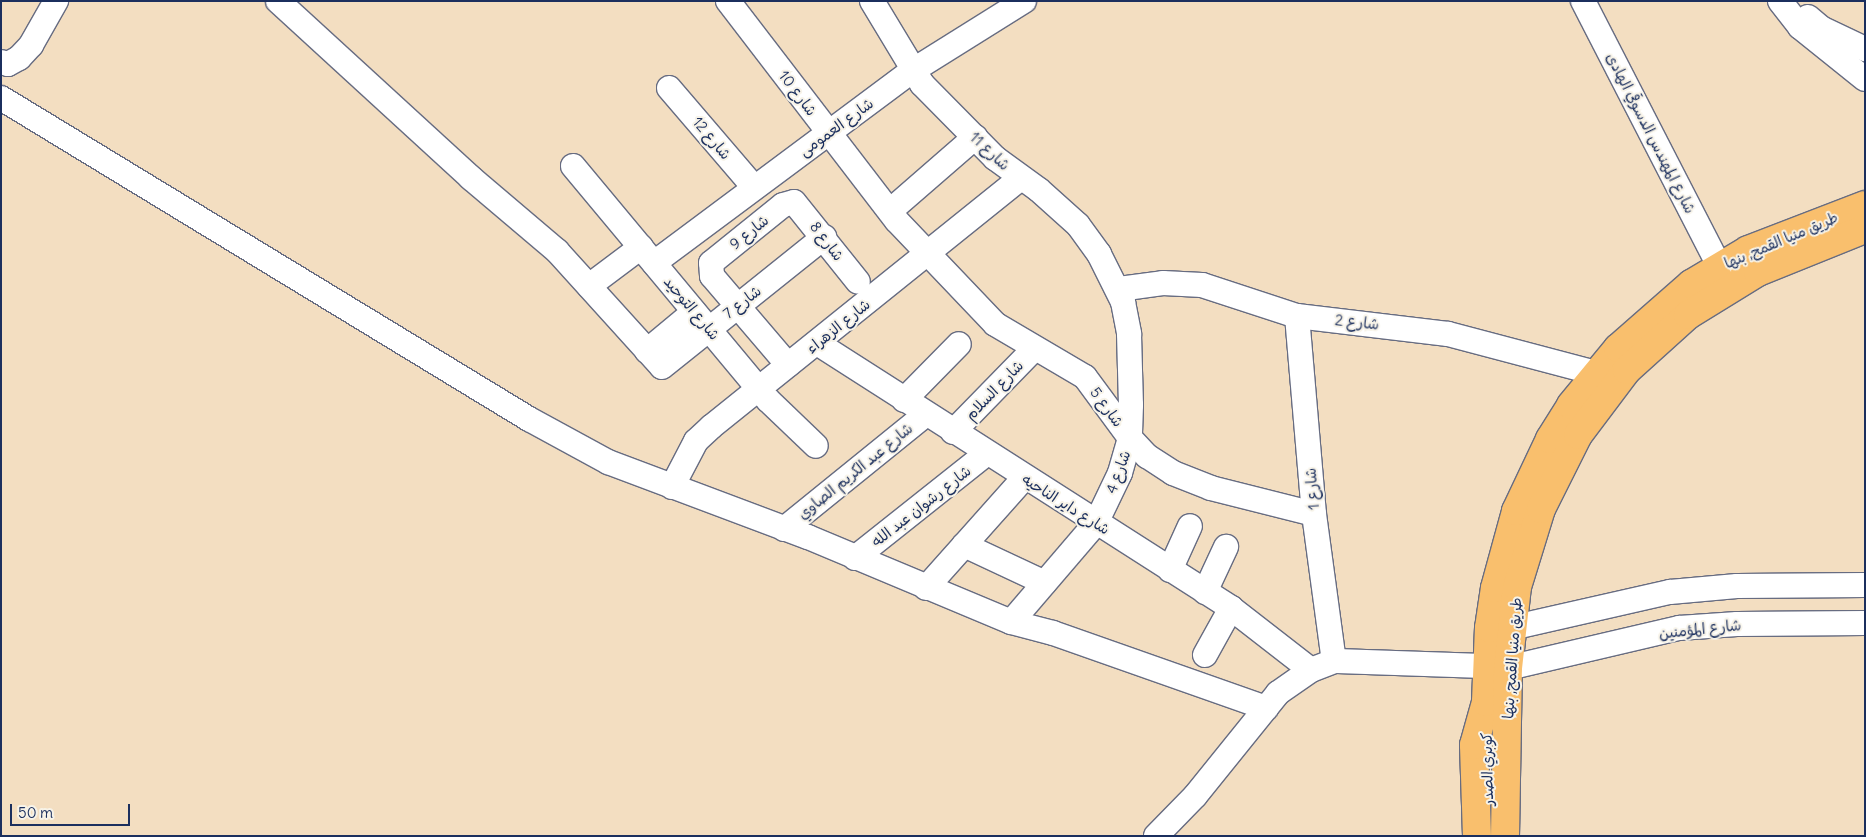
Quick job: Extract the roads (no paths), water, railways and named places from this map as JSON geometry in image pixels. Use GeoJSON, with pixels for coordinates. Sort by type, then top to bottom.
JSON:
{"type":"FeatureCollection","features":[{"type":"Feature","properties":{"kind":"highway","name":"طريق منيا القمح, بنها"},"geometry":{"type":"LineString","coordinates":[[1505,836],[1494,588],[1516,511],[1550,439],[1596,373],[1641,325],[1719,266],[1748,250],[1865,205]]}},
{"type":"Feature","properties":{"kind":"highway","name":"طريق منيا القمح, بنها"},"geometry":{"type":"LineString","coordinates":[[1477,836],[1474,745],[1497,667],[1511,628],[1527,547],[1557,471],[1582,429],[1627,370],[1656,341],[1722,292],[1780,262],[1865,229]]}},
{"type":"Feature","properties":{"kind":"highway","name":"كوبري الصدر"},"geometry":{"type":"LineString","coordinates":[[1486,702],[1488,836]]}},
{"type":"Feature","properties":{"kind":"street"},"geometry":{"type":"LineString","coordinates":[[1,62],[8,64],[19,58],[31,45],[56,1]]}},
{"type":"Feature","properties":{"kind":"street"},"geometry":{"type":"LineString","coordinates":[[278,1],[471,178],[557,251],[589,286]]}},
{"type":"Feature","properties":{"kind":"street","name":"شارع 10"},"geometry":{"type":"LineString","coordinates":[[728,1],[828,132],[926,254]]}},
{"type":"Feature","properties":{"kind":"street","name":"شارع 11"},"geometry":{"type":"LineString","coordinates":[[872,1],[912,71],[975,137],[1020,178],[1078,225],[1119,288]]}},
{"type":"Feature","properties":{"kind":"street","name":"شارع العمومى"},"geometry":{"type":"LineString","coordinates":[[589,286],[648,255],[754,187],[912,71],[1024,1]]}},
{"type":"Feature","properties":{"kind":"street","name":"شارع المهندس الدسوقي الهادى"},"geometry":{"type":"LineString","coordinates":[[1583,1],[1719,266]]}},
{"type":"Feature","properties":{"kind":"street"},"geometry":{"type":"LineString","coordinates":[[1780,1],[1800,27],[1865,79]]}},
{"type":"Feature","properties":{"kind":"street"},"geometry":{"type":"LineString","coordinates":[[1792,1],[1822,28],[1862,44]]}},
{"type":"Feature","properties":{"kind":"street"},"geometry":{"type":"LineString","coordinates":[[1833,54],[1862,44]]}},
{"type":"Feature","properties":{"kind":"street","name":"شارع 12"},"geometry":{"type":"LineString","coordinates":[[669,88],[754,187]]}},
{"type":"Feature","properties":{"kind":"street"},"geometry":{"type":"LineString","coordinates":[[1,98],[556,435],[608,462],[784,528],[1011,622],[1053,633],[1266,708]]}},
{"type":"Feature","properties":{"kind":"street"},"geometry":{"type":"LineString","coordinates":[[890,211],[975,137]]}},
{"type":"Feature","properties":{"kind":"street","name":"شارع التوحيد"},"geometry":{"type":"LineString","coordinates":[[573,166],[759,389],[816,446]]}},
{"type":"Feature","properties":{"kind":"street","name":"شارع الزهراء"},"geometry":{"type":"LineString","coordinates":[[672,487],[682,463],[696,442],[788,365],[1020,178]]}},
{"type":"Feature","properties":{"kind":"street","name":"شارع 8"},"geometry":{"type":"LineString","coordinates":[[794,202],[824,237],[858,282]]}},
{"type":"Feature","properties":{"kind":"street","name":"شارع 9"},"geometry":{"type":"LineString","coordinates":[[736,306],[712,276],[709,268],[715,260],[783,205],[794,202]]}},
{"type":"Feature","properties":{"kind":"street","name":"شارع 7"},"geometry":{"type":"LineString","coordinates":[[589,286],[655,359],[702,320],[736,306],[824,237]]}},
{"type":"Feature","properties":{"kind":"street","name":"شارع 5"},"geometry":{"type":"LineString","coordinates":[[926,254],[990,320],[1034,349],[1084,377],[1130,438],[1147,456],[1173,473],[1211,488],[1314,514]]}},
{"type":"Feature","properties":{"kind":"street","name":"شارع 2"},"geometry":{"type":"LineString","coordinates":[[1119,288],[1163,283],[1202,285],[1297,316],[1448,334],[1596,373]]}},
{"type":"Feature","properties":{"kind":"street","name":"شارع 4"},"geometry":{"type":"LineString","coordinates":[[1011,622],[1096,523],[1120,473],[1130,438],[1129,334],[1119,288]]}},
{"type":"Feature","properties":{"kind":"street"},"geometry":{"type":"LineString","coordinates":[[736,306],[788,365]]}},
{"type":"Feature","properties":{"kind":"street","name":"شارع 1"},"geometry":{"type":"LineString","coordinates":[[1297,316],[1314,514],[1334,661]]}},
{"type":"Feature","properties":{"kind":"street","name":"شارع داير الناحيه"},"geometry":{"type":"LineString","coordinates":[[817,343],[1024,478],[1232,608],[1311,670]]}},
{"type":"Feature","properties":{"kind":"street"},"geometry":{"type":"LineString","coordinates":[[904,400],[959,344]]}},
{"type":"Feature","properties":{"kind":"street","name":"شارع السلام"},"geometry":{"type":"LineString","coordinates":[[953,432],[1034,349]]}},
{"type":"Feature","properties":{"kind":"street","name":"شارع عبد الكريم الصاوي"},"geometry":{"type":"LineString","coordinates":[[784,528],[926,414]]}},
{"type":"Feature","properties":{"kind":"street","name":"شارع رشوان عبد الله"},"geometry":{"type":"LineString","coordinates":[[855,558],[987,453]]}},
{"type":"Feature","properties":{"kind":"street"},"geometry":{"type":"LineString","coordinates":[[926,588],[1024,478]]}},
{"type":"Feature","properties":{"kind":"street"},"geometry":{"type":"LineString","coordinates":[[1170,570],[1190,526]]}},
{"type":"Feature","properties":{"kind":"street"},"geometry":{"type":"LineString","coordinates":[[964,545],[1045,583]]}},
{"type":"Feature","properties":{"kind":"street"},"geometry":{"type":"LineString","coordinates":[[1205,592],[1226,547]]}},
{"type":"Feature","properties":{"kind":"street"},"geometry":{"type":"LineString","coordinates":[[1511,628],[1670,592],[1737,586],[1865,585]]}},
{"type":"Feature","properties":{"kind":"street"},"geometry":{"type":"LineString","coordinates":[[1205,656],[1232,608]]}},
{"type":"Feature","properties":{"kind":"street","name":"شارع المؤمنين"},"geometry":{"type":"LineString","coordinates":[[1334,661],[1497,667],[1679,628],[1737,624],[1865,623]]}},
{"type":"Feature","properties":{"kind":"street"},"geometry":{"type":"LineString","coordinates":[[1156,836],[1195,796],[1286,686],[1311,670],[1334,661]]}}]}
